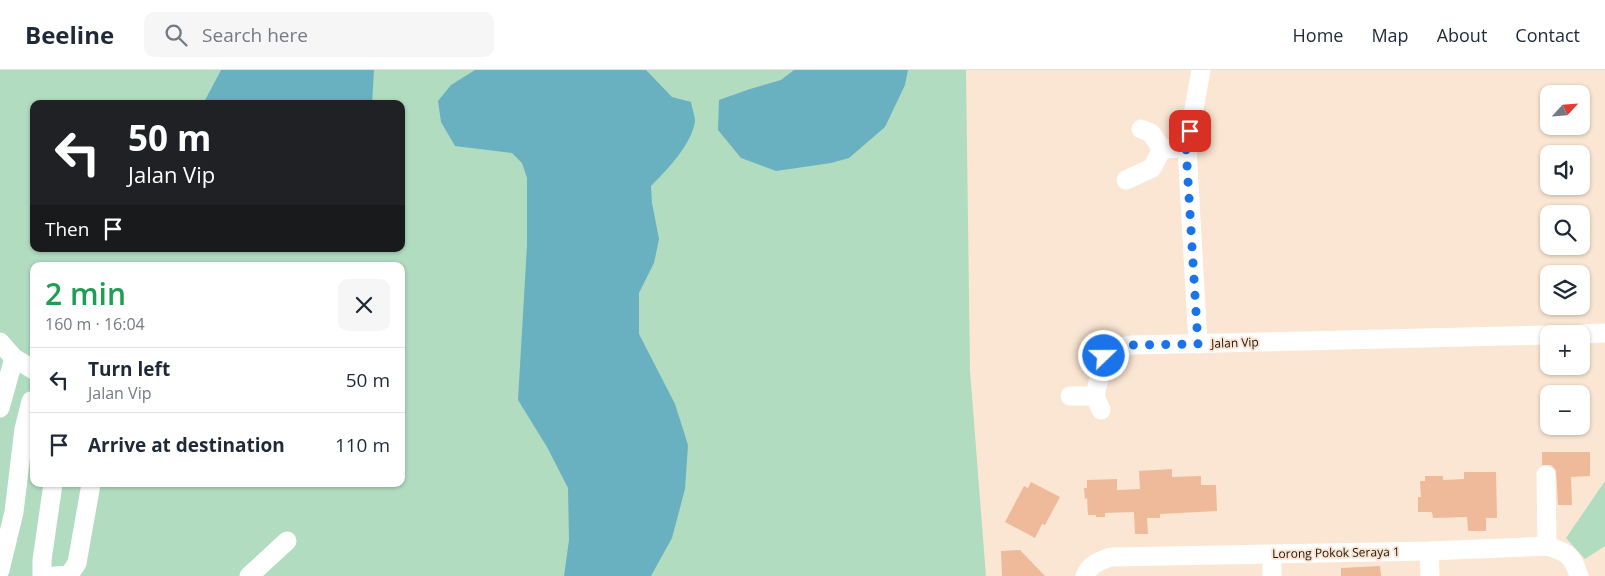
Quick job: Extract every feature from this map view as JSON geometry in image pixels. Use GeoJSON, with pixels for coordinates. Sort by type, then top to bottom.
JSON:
{"type":"FeatureCollection","features":[{"type":"Feature","properties":{"kind":"street","name":"Jalan Vip"},"geometry":{"type":"LineString","coordinates":[[1201,70],[1186,148],[1198,344],[1540,335]]}},
{"type":"Feature","properties":{"kind":"street"},"geometry":{"type":"LineString","coordinates":[[1141,129],[1152,133],[1162,149]]}},
{"type":"Feature","properties":{"kind":"street"},"geometry":{"type":"LineString","coordinates":[[1162,149],[1186,148]]}},
{"type":"Feature","properties":{"kind":"street"},"geometry":{"type":"LineString","coordinates":[[1126,180],[1152,168],[1162,149]]}},
{"type":"Feature","properties":{"kind":"street"},"geometry":{"type":"LineString","coordinates":[[1590,334],[1605,333]]}},
{"type":"Feature","properties":{"kind":"street"},"geometry":{"type":"LineString","coordinates":[[0,342],[14,358],[30,368]]}},
{"type":"Feature","properties":{"kind":"street"},"geometry":{"type":"LineString","coordinates":[[1070,396],[1098,403],[1104,356],[1114,348],[1133,345],[1198,344]]}},
{"type":"Feature","properties":{"kind":"street"},"geometry":{"type":"LineString","coordinates":[[0,408],[14,358]]}},
{"type":"Feature","properties":{"kind":"street"},"geometry":{"type":"LineString","coordinates":[[4,390],[30,400]]}},
{"type":"Feature","properties":{"kind":"street"},"geometry":{"type":"LineString","coordinates":[[0,570],[14,512],[24,429],[30,408]]}},
{"type":"Feature","properties":{"kind":"street"},"geometry":{"type":"LineString","coordinates":[[1546,475],[1547,546]]}},
{"type":"Feature","properties":{"kind":"street"},"geometry":{"type":"LineString","coordinates":[[42,576],[42,560],[53,487]]}},
{"type":"Feature","properties":{"kind":"street"},"geometry":{"type":"LineString","coordinates":[[64,576],[77,563],[90,487]]}},
{"type":"Feature","properties":{"kind":"street"},"geometry":{"type":"LineString","coordinates":[[249,576],[287,541]]}},
{"type":"Feature","properties":{"kind":"street","name":"Lorong Pokok Seraya 1"},"geometry":{"type":"LineString","coordinates":[[1085,576],[1087,571],[1096,562],[1111,557],[1429,551],[1547,546],[1565,552],[1576,565],[1579,576]]}},
{"type":"Feature","properties":{"kind":"street"},"geometry":{"type":"LineString","coordinates":[[1429,551],[1430,576]]}},
{"type":"Feature","properties":{"kind":"street"},"geometry":{"type":"LineString","coordinates":[[1272,554],[1272,576]]}},
{"type":"Feature","properties":{"kind":"green space"},"geometry":{"type":"Polygon","coordinates":[[[0,70],[966,70],[970,371],[986,576],[0,576],[0,70]]]}},
{"type":"Feature","properties":{"kind":"green space"},"geometry":{"type":"Polygon","coordinates":[[[1605,481],[1605,546],[1585,559],[1566,538],[1605,481]]]}},
{"type":"Feature","properties":{"kind":"water"},"geometry":{"type":"Polygon","coordinates":[[[221,70],[374,70],[372,100],[205,100],[221,70]]]}},
{"type":"Feature","properties":{"kind":"water"},"geometry":{"type":"Polygon","coordinates":[[[475,70],[646,70],[672,97],[691,102],[695,121],[689,139],[678,156],[651,186],[652,203],[659,239],[654,263],[639,293],[639,334],[675,404],[688,445],[685,489],[672,538],[651,576],[564,576],[569,540],[568,488],[547,447],[518,400],[527,245],[527,178],[522,163],[512,153],[455,146],[441,122],[438,101],[451,85],[475,70]]]}},
{"type":"Feature","properties":{"kind":"water"},"geometry":{"type":"Polygon","coordinates":[[[794,70],[908,70],[905,85],[885,127],[849,158],[831,163],[776,171],[741,158],[718,130],[719,100],[781,80],[794,70]]]}},
{"type":"Feature","properties":{"kind":"building"},"geometry":{"type":"Polygon","coordinates":[[[1542,452],[1590,452],[1590,476],[1571,477],[1572,505],[1558,505],[1556,470],[1551,465],[1542,465],[1542,452]]]}},
{"type":"Feature","properties":{"kind":"building"},"geometry":{"type":"Polygon","coordinates":[[[1172,469],[1172,477],[1201,476],[1201,485],[1216,485],[1217,511],[1160,514],[1160,518],[1147,518],[1148,534],[1135,534],[1134,512],[1105,513],[1105,517],[1088,515],[1087,498],[1085,499],[1084,488],[1087,488],[1087,480],[1117,479],[1117,490],[1140,489],[1139,471],[1172,469]]]}},
{"type":"Feature","properties":{"kind":"building"},"geometry":{"type":"Polygon","coordinates":[[[1464,472],[1496,472],[1497,518],[1486,518],[1486,531],[1468,531],[1467,517],[1433,518],[1432,512],[1418,512],[1418,497],[1421,497],[1420,481],[1425,481],[1425,476],[1443,476],[1443,480],[1464,479],[1464,472]]]}},
{"type":"Feature","properties":{"kind":"building"},"geometry":{"type":"Polygon","coordinates":[[[1031,482],[1060,497],[1045,525],[1042,524],[1035,538],[1005,522],[1024,486],[1028,488],[1031,482]]]}},
{"type":"Feature","properties":{"kind":"building"},"geometry":{"type":"Polygon","coordinates":[[[1020,550],[1045,576],[1002,576],[1001,551],[1020,550]]]}},
{"type":"Feature","properties":{"kind":"building"},"geometry":{"type":"Polygon","coordinates":[[[1380,566],[1381,576],[1341,576],[1341,568],[1380,566]]]}},
{"type":"Feature","properties":{"kind":"route"},"geometry":{"type":"LineString","coordinates":[[1104,356],[1114,348],[1133,345],[1198,344],[1186,148],[1190,131]]}}]}
